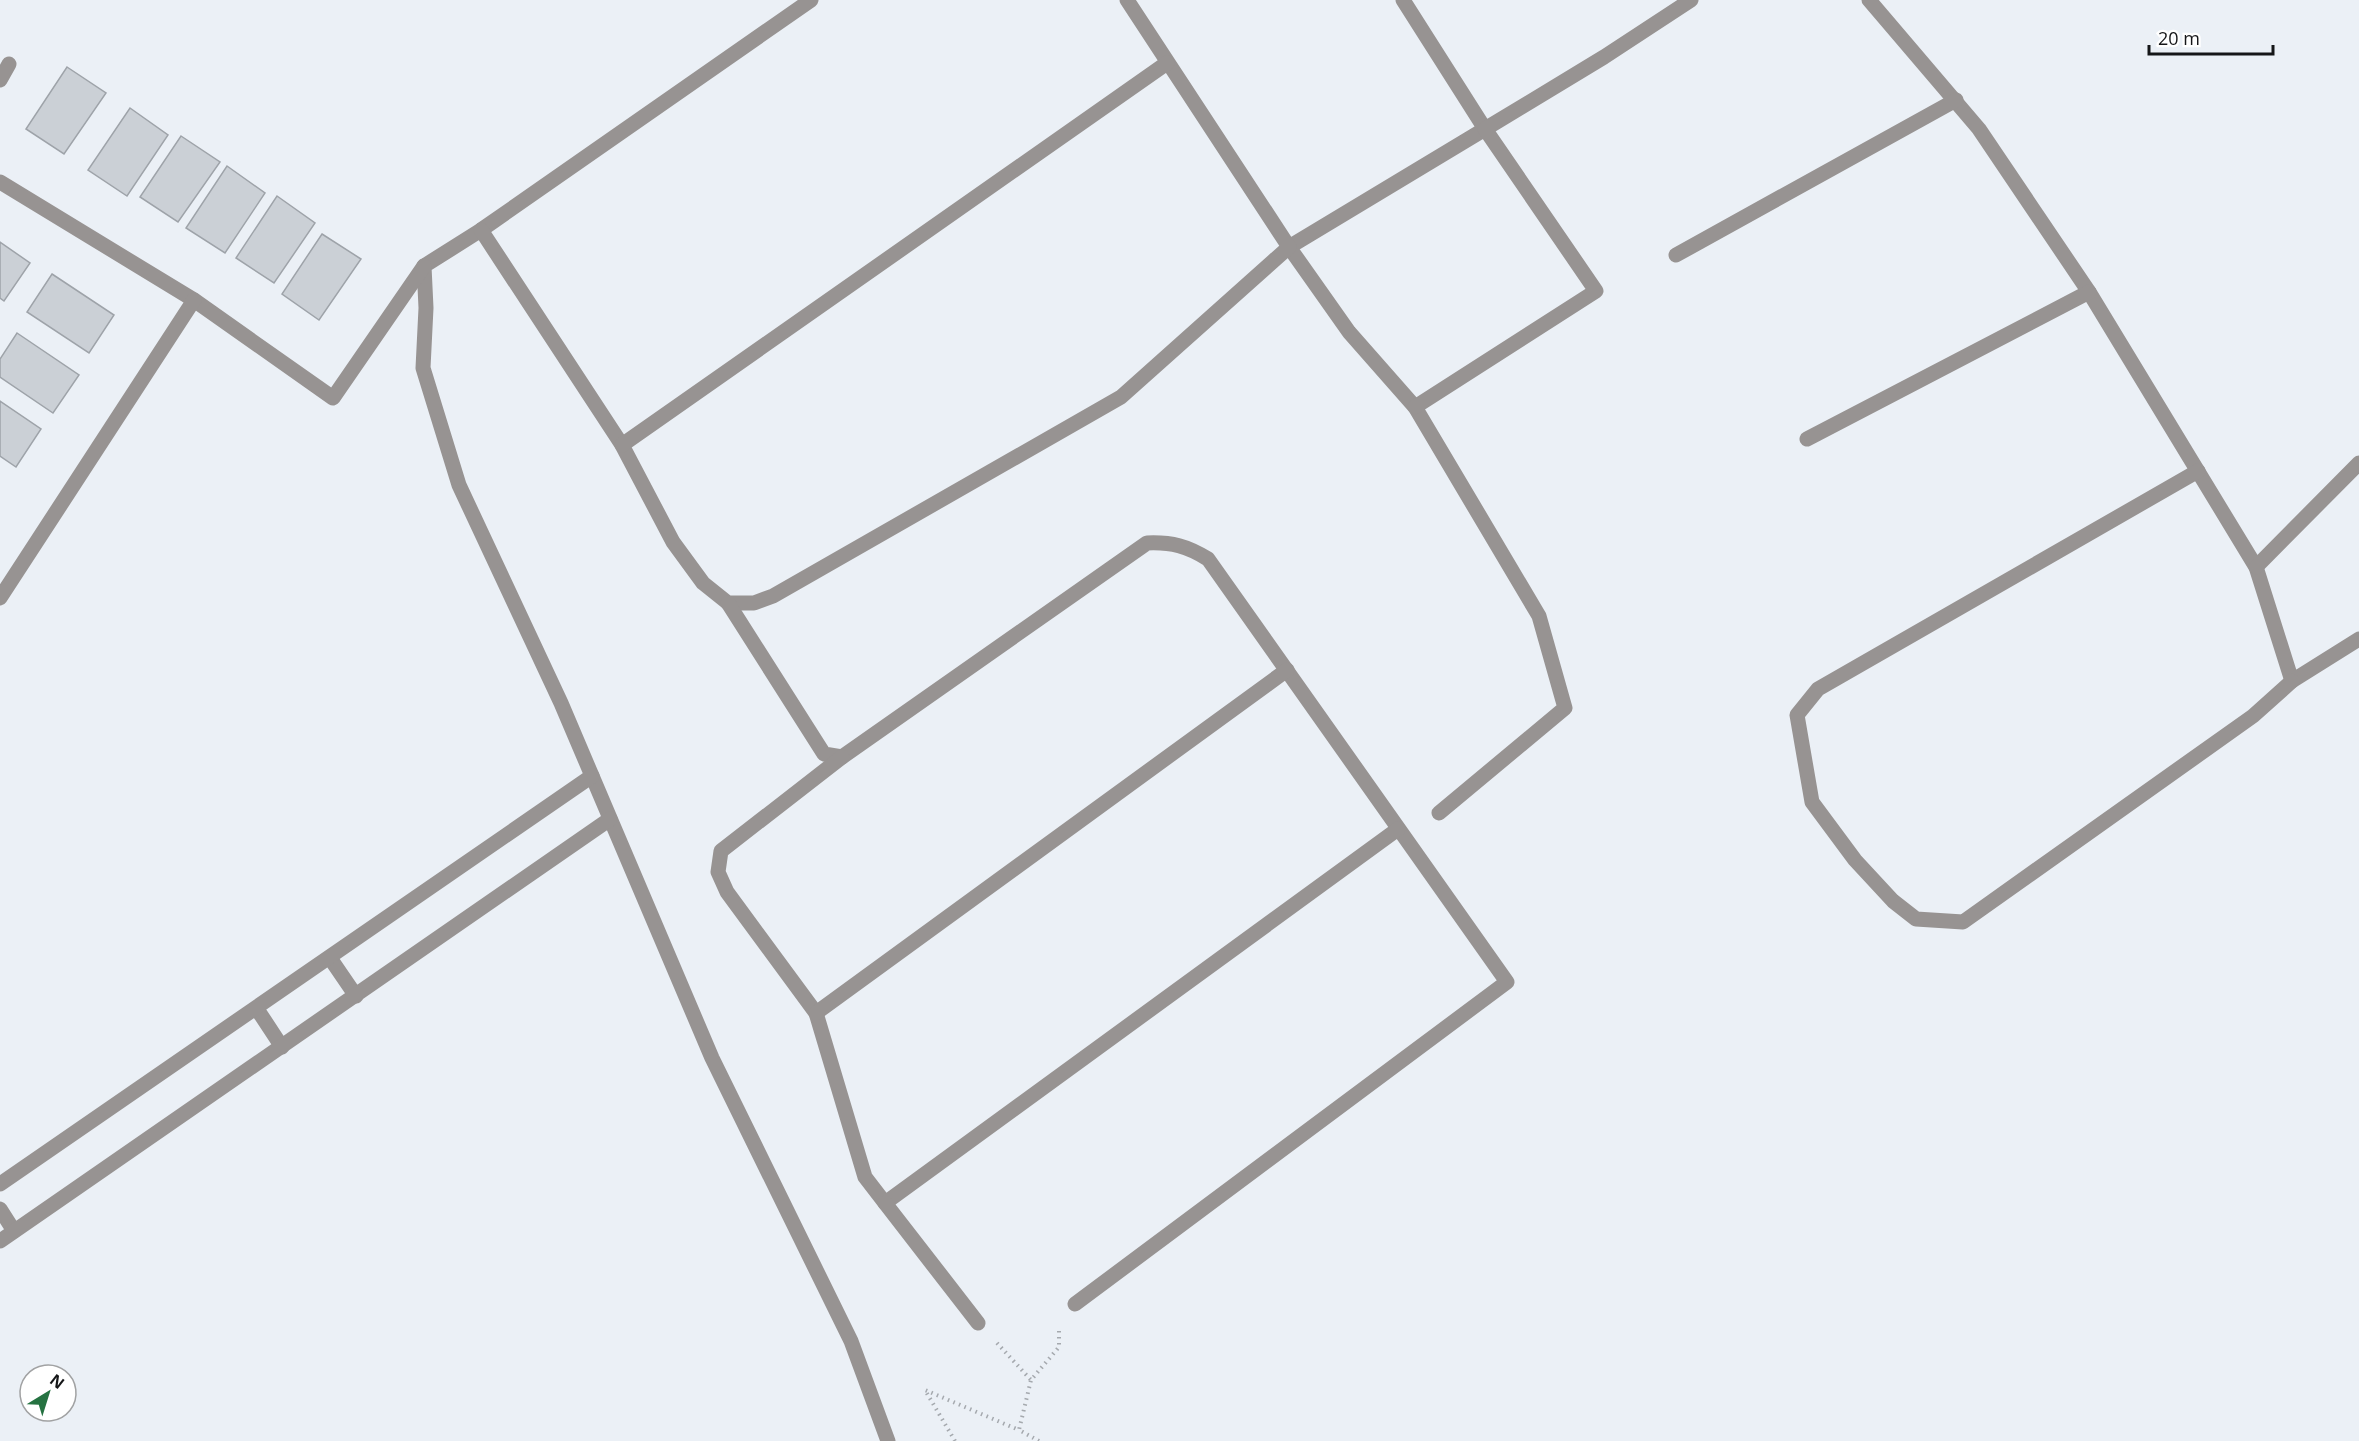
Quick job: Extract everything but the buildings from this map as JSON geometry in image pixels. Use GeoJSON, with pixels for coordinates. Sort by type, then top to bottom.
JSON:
{"type":"FeatureCollection","features":[{"type":"Feature","properties":{"kind":"street"},"geometry":{"type":"LineString","coordinates":[[0,182],[194,300],[333,398],[424,266],[481,230],[811,0]]}},
{"type":"Feature","properties":{"kind":"street"},"geometry":{"type":"LineString","coordinates":[[1127,0],[1289,247],[1349,332],[1415,407],[1539,615],[1565,708],[1439,813]]}},
{"type":"Feature","properties":{"kind":"street"},"geometry":{"type":"LineString","coordinates":[[1403,0],[1485,129],[1596,291],[1415,407]]}},
{"type":"Feature","properties":{"kind":"street"},"geometry":{"type":"LineString","coordinates":[[728,603],[754,603],[773,596],[1121,397],[1289,247],[1604,57],[1691,0]]}},
{"type":"Feature","properties":{"kind":"street"},"geometry":{"type":"LineString","coordinates":[[1869,0],[1979,129],[2089,292],[2256,567],[2292,681]]}},
{"type":"Feature","properties":{"kind":"street"},"geometry":{"type":"LineString","coordinates":[[622,445],[1167,63]]}},
{"type":"Feature","properties":{"kind":"street"},"geometry":{"type":"LineString","coordinates":[[0,80],[9,64]]}},
{"type":"Feature","properties":{"kind":"street"},"geometry":{"type":"LineString","coordinates":[[1676,255],[1956,100]]}},
{"type":"Feature","properties":{"kind":"street"},"geometry":{"type":"LineString","coordinates":[[481,230],[622,445],[673,542],[703,583],[728,603],[824,754],[842,757]]}},
{"type":"Feature","properties":{"kind":"street"},"geometry":{"type":"LineString","coordinates":[[424,266],[426,308],[423,368],[459,485],[561,703],[712,1058],[851,1341],[888,1441]]}},
{"type":"Feature","properties":{"kind":"street"},"geometry":{"type":"LineString","coordinates":[[1807,439],[2089,292]]}},
{"type":"Feature","properties":{"kind":"street"},"geometry":{"type":"LineString","coordinates":[[0,598],[194,300]]}},
{"type":"Feature","properties":{"kind":"street"},"geometry":{"type":"LineString","coordinates":[[2256,567],[2359,463]]}},
{"type":"Feature","properties":{"kind":"street"},"geometry":{"type":"LineString","coordinates":[[2198,471],[1818,689],[1797,715],[1812,802],[1855,860],[1893,901],[1924,921],[1963,922],[2253,716],[2292,681],[2359,639]]}},
{"type":"Feature","properties":{"kind":"street"},"geometry":{"type":"LineString","coordinates":[[978,1323],[865,1177],[816,1013],[727,892],[718,872],[721,851],[842,757],[1147,543],[1170,542],[1188,547],[1208,559],[1507,982],[1075,1304]]}},
{"type":"Feature","properties":{"kind":"street"},"geometry":{"type":"LineString","coordinates":[[816,1013],[1287,670]]}},
{"type":"Feature","properties":{"kind":"street"},"geometry":{"type":"LineString","coordinates":[[0,1184],[592,776]]}},
{"type":"Feature","properties":{"kind":"street"},"geometry":{"type":"LineString","coordinates":[[0,1241],[610,819]]}},
{"type":"Feature","properties":{"kind":"street"},"geometry":{"type":"LineString","coordinates":[[885,1203],[1398,829]]}},
{"type":"Feature","properties":{"kind":"street"},"geometry":{"type":"LineString","coordinates":[[330,958],[356,996]]}},
{"type":"Feature","properties":{"kind":"street"},"geometry":{"type":"LineString","coordinates":[[257,1009],[282,1047]]}},
{"type":"Feature","properties":{"kind":"street"},"geometry":{"type":"LineString","coordinates":[[0,1209],[14,1231]]}},
{"type":"Feature","properties":{"kind":"path"},"geometry":{"type":"LineString","coordinates":[[1019,1430],[1031,1380],[1059,1347],[1059,1317],[1075,1304]]}},
{"type":"Feature","properties":{"kind":"path"},"geometry":{"type":"LineString","coordinates":[[978,1323],[1031,1380]]}},
{"type":"Feature","properties":{"kind":"path"},"geometry":{"type":"LineString","coordinates":[[955,1441],[925,1390],[1019,1430],[1039,1441]]}}]}
